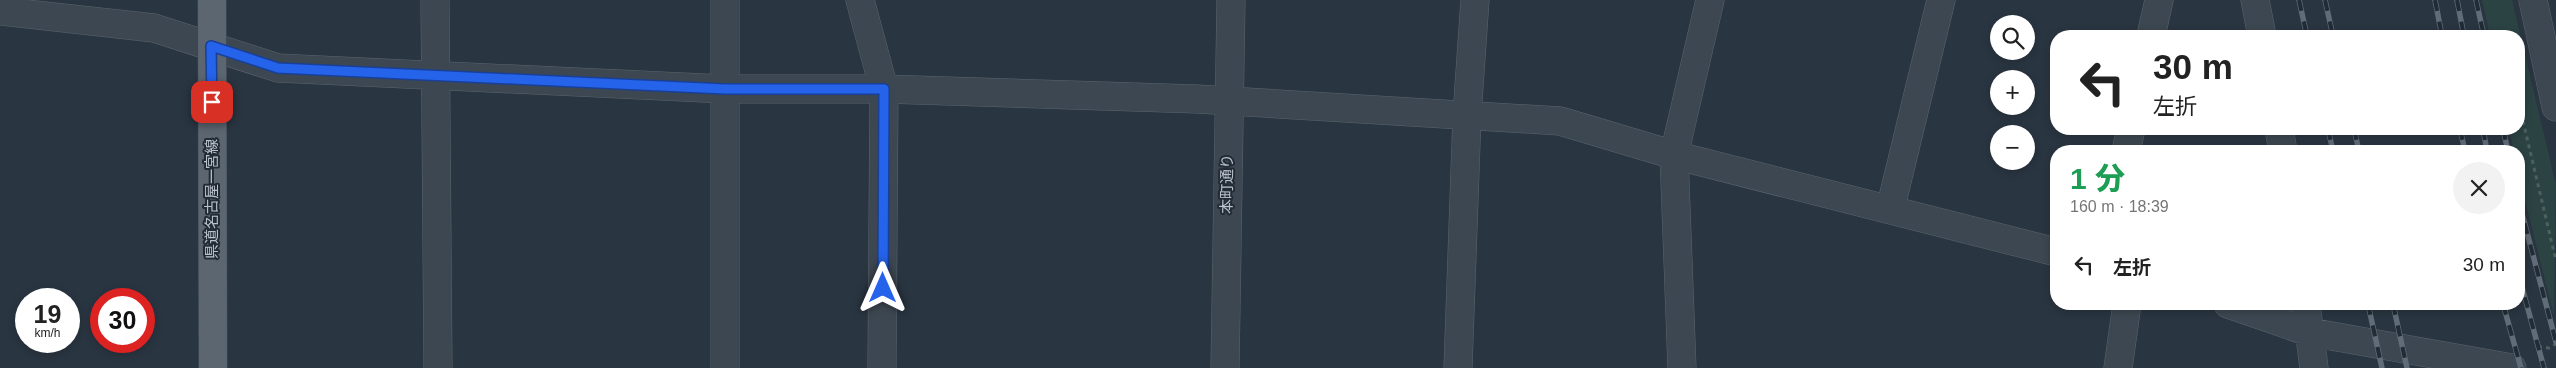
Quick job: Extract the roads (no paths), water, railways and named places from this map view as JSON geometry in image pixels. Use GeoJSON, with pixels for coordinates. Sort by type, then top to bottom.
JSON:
{"type":"FeatureCollection","features":[{"type":"Feature","properties":{"kind":"main road","name":"県道名古屋一宮線"},"geometry":{"type":"LineString","coordinates":[[212,0],[213,368]]}},
{"type":"Feature","properties":{"kind":"street"},"geometry":{"type":"LineString","coordinates":[[435,0],[438,368]]}},
{"type":"Feature","properties":{"kind":"street"},"geometry":{"type":"LineString","coordinates":[[724,0],[725,368]]}},
{"type":"Feature","properties":{"kind":"street"},"geometry":{"type":"LineString","coordinates":[[860,0],[884,89],[882,368]]}},
{"type":"Feature","properties":{"kind":"street","name":"本町通り"},"geometry":{"type":"LineString","coordinates":[[1224,368],[1231,0]]}},
{"type":"Feature","properties":{"kind":"street"},"geometry":{"type":"LineString","coordinates":[[1458,368],[1466,115],[1475,0]]}},
{"type":"Feature","properties":{"kind":"street"},"geometry":{"type":"LineString","coordinates":[[1682,368],[1674,155],[1710,0]]}},
{"type":"Feature","properties":{"kind":"street"},"geometry":{"type":"LineString","coordinates":[[1890,210],[1941,0]]}},
{"type":"Feature","properties":{"kind":"street"},"geometry":{"type":"LineString","coordinates":[[2152,30],[2159,0]]}},
{"type":"Feature","properties":{"kind":"street"},"geometry":{"type":"LineString","coordinates":[[2256,0],[2261,30]]}},
{"type":"Feature","properties":{"kind":"street"},"geometry":{"type":"LineString","coordinates":[[2533,0],[2556,107]]}},
{"type":"Feature","properties":{"kind":"street"},"geometry":{"type":"LineString","coordinates":[[0,11],[154,28],[278,68],[725,89],[884,89],[1228,101],[1560,121],[1674,155],[2050,250]]}},
{"type":"Feature","properties":{"kind":"street"},"geometry":{"type":"LineString","coordinates":[[2118,368],[2126,310]]}},
{"type":"Feature","properties":{"kind":"street"},"geometry":{"type":"LineString","coordinates":[[2245,310],[2309,332],[2512,368]]}},
{"type":"Feature","properties":{"kind":"street"},"geometry":{"type":"LineString","coordinates":[[2307,310],[2314,368]]}},
{"type":"Feature","properties":{"kind":"railway"},"geometry":{"type":"LineString","coordinates":[[2299,0],[2306,30]]}},
{"type":"Feature","properties":{"kind":"railway"},"geometry":{"type":"LineString","coordinates":[[2325,0],[2332,30]]}},
{"type":"Feature","properties":{"kind":"railway"},"geometry":{"type":"LineString","coordinates":[[2435,0],[2441,30]]}},
{"type":"Feature","properties":{"kind":"railway"},"geometry":{"type":"LineString","coordinates":[[2457,0],[2463,30]]}},
{"type":"Feature","properties":{"kind":"railway"},"geometry":{"type":"LineString","coordinates":[[2476,0],[2483,30]]}},
{"type":"Feature","properties":{"kind":"railway"},"geometry":{"type":"LineString","coordinates":[[2329,135],[2332,145]]}},
{"type":"Feature","properties":{"kind":"railway"},"geometry":{"type":"LineString","coordinates":[[2355,135],[2358,145]]}},
{"type":"Feature","properties":{"kind":"railway"},"geometry":{"type":"LineString","coordinates":[[2461,135],[2464,145]]}},
{"type":"Feature","properties":{"kind":"railway"},"geometry":{"type":"LineString","coordinates":[[2484,135],[2486,145]]}},
{"type":"Feature","properties":{"kind":"railway"},"geometry":{"type":"LineString","coordinates":[[2504,135],[2507,145]]}},
{"type":"Feature","properties":{"kind":"railway"},"geometry":{"type":"LineString","coordinates":[[2525,225],[2556,342]]}},
{"type":"Feature","properties":{"kind":"railway"},"geometry":{"type":"LineString","coordinates":[[2525,298],[2544,368]]}},
{"type":"Feature","properties":{"kind":"railway"},"geometry":{"type":"LineString","coordinates":[[2369,310],[2382,368]]}},
{"type":"Feature","properties":{"kind":"railway"},"geometry":{"type":"LineString","coordinates":[[2394,310],[2407,368]]}},
{"type":"Feature","properties":{"kind":"railway"},"geometry":{"type":"LineString","coordinates":[[2505,310],[2521,368]]}}]}
